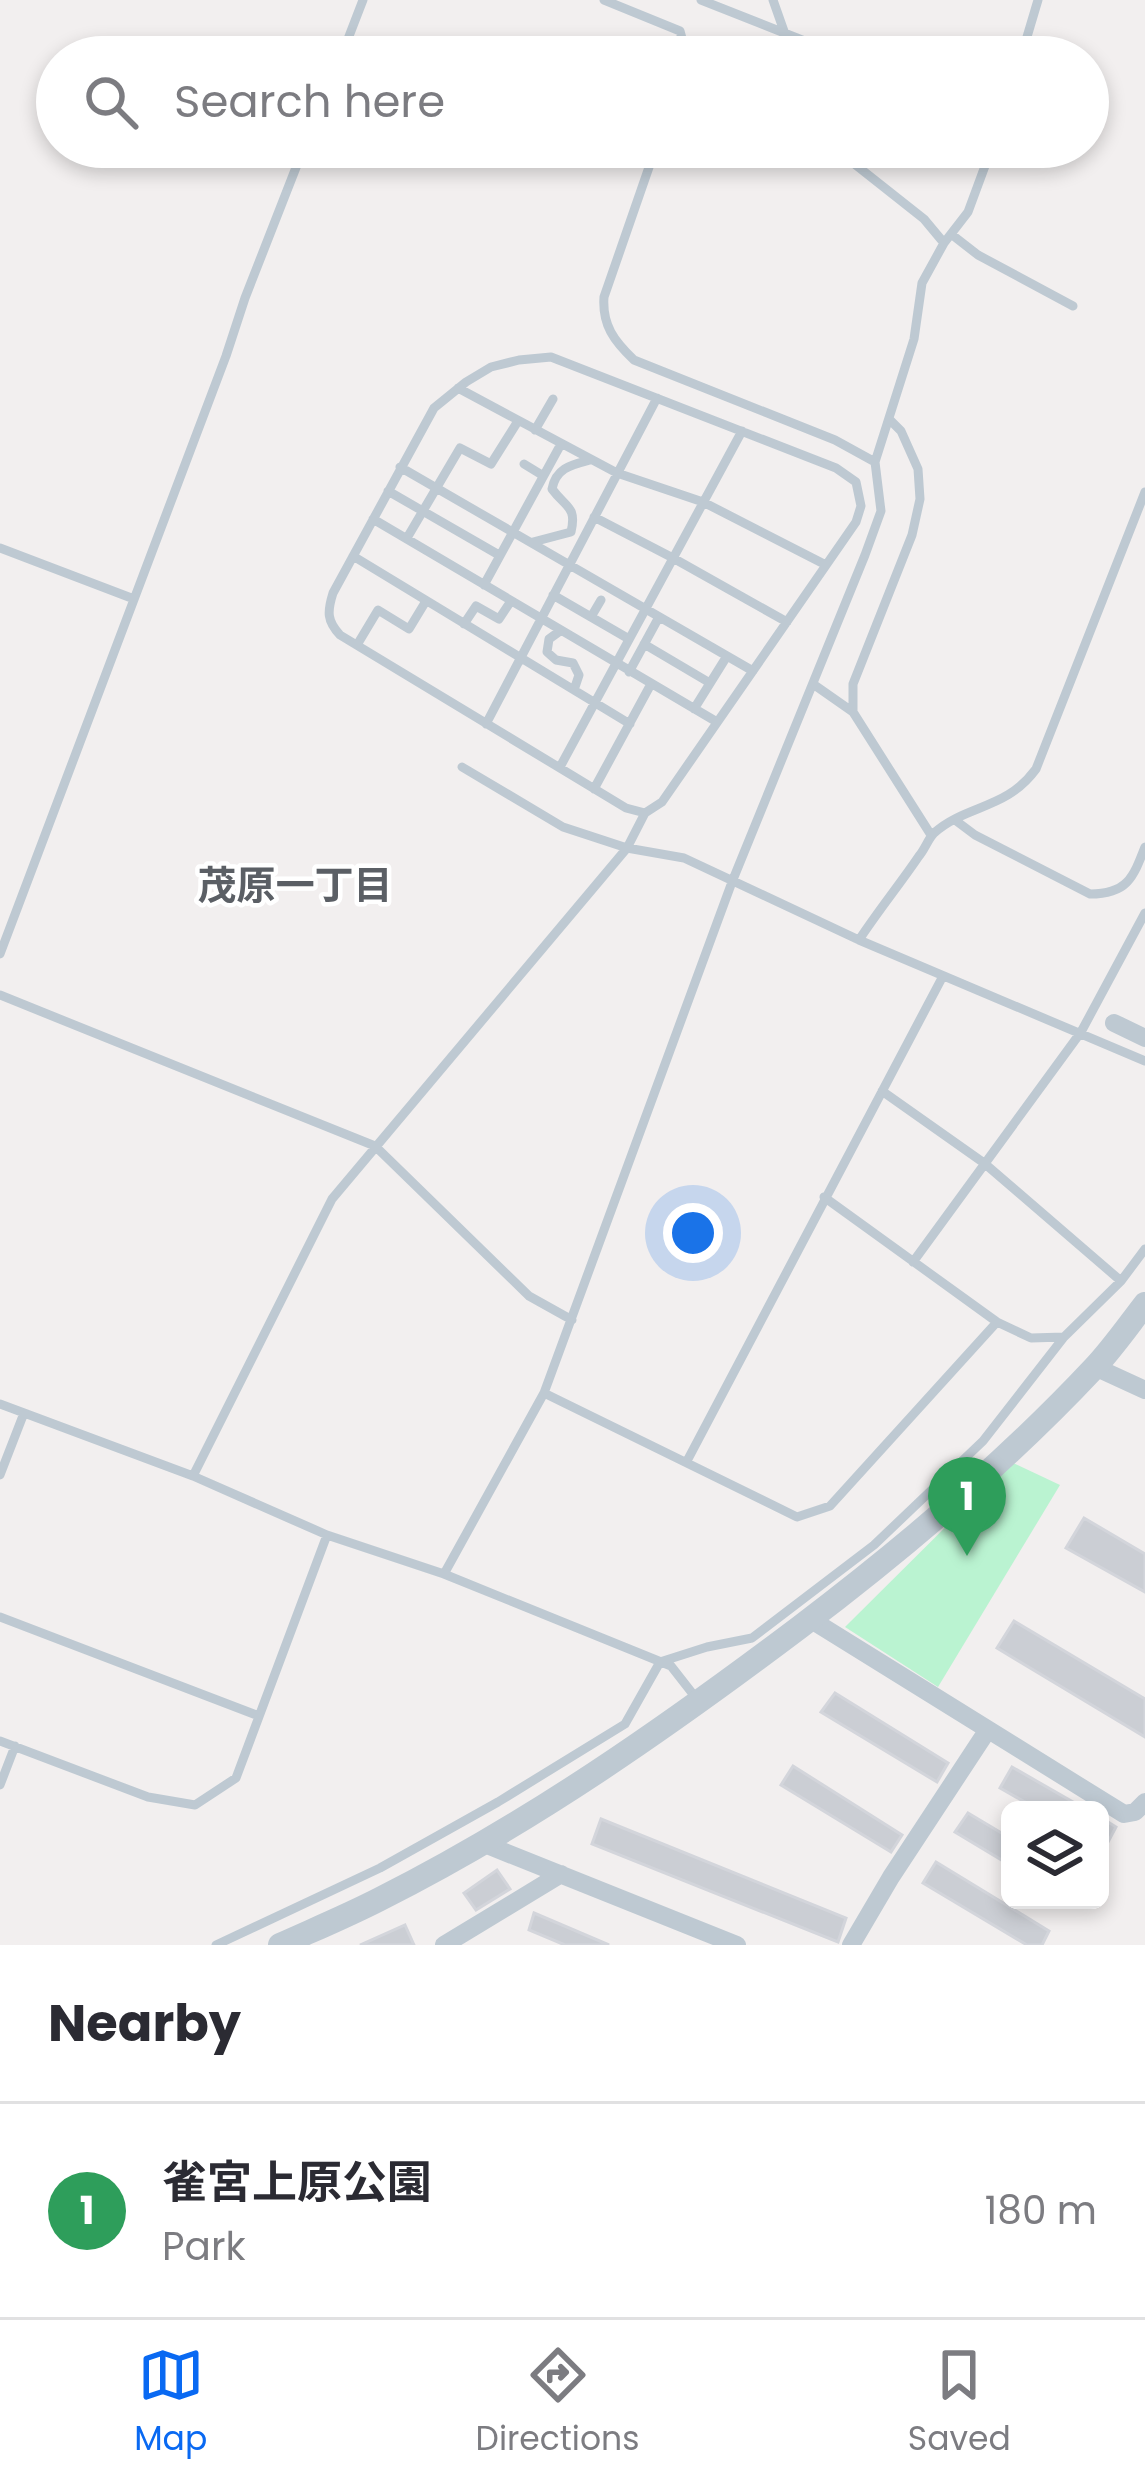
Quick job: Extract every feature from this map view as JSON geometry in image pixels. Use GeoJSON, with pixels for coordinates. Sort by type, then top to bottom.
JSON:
{"type":"FeatureCollection","features":[{"type":"Feature","properties":{"kind":"street"},"geometry":{"type":"LineString","coordinates":[[1114,1023],[1145,1038]]}},
{"type":"Feature","properties":{"kind":"street"},"geometry":{"type":"LineString","coordinates":[[280,1945],[379,1900],[482,1843],[700,1702],[886,1560],[1006,1454],[1095,1367],[1145,1304]]}},
{"type":"Feature","properties":{"kind":"street"},"geometry":{"type":"LineString","coordinates":[[1095,1367],[1145,1390]]}},
{"type":"Feature","properties":{"kind":"street"},"geometry":{"type":"LineString","coordinates":[[810,1619],[1124,1814],[1135,1812],[1145,1802]]}},
{"type":"Feature","properties":{"kind":"street"},"geometry":{"type":"LineString","coordinates":[[853,1944],[987,1731]]}},
{"type":"Feature","properties":{"kind":"street"},"geometry":{"type":"LineString","coordinates":[[482,1843],[737,1945]]}},
{"type":"Feature","properties":{"kind":"street"},"geometry":{"type":"LineString","coordinates":[[444,1945],[561,1874]]}},
{"type":"Feature","properties":{"kind":"lane"},"geometry":{"type":"LineString","coordinates":[[349,36],[363,0]]}},
{"type":"Feature","properties":{"kind":"lane"},"geometry":{"type":"LineString","coordinates":[[604,0],[680,31],[681,36]]}},
{"type":"Feature","properties":{"kind":"lane"},"geometry":{"type":"LineString","coordinates":[[701,0],[790,36]]}},
{"type":"Feature","properties":{"kind":"lane"},"geometry":{"type":"LineString","coordinates":[[773,0],[785,34]]}},
{"type":"Feature","properties":{"kind":"lane"},"geometry":{"type":"LineString","coordinates":[[1027,36],[1038,0]]}},
{"type":"Feature","properties":{"kind":"lane"},"geometry":{"type":"LineString","coordinates":[[0,954],[296,168]]}},
{"type":"Feature","properties":{"kind":"lane"},"geometry":{"type":"LineString","coordinates":[[649,168],[604,297],[603,316],[614,341],[634,360],[835,440],[875,462]]}},
{"type":"Feature","properties":{"kind":"lane"},"geometry":{"type":"LineString","coordinates":[[860,168],[947,239],[1073,306]]}},
{"type":"Feature","properties":{"kind":"lane"},"geometry":{"type":"LineString","coordinates":[[444,1574],[544,1393],[732,882],[881,511],[875,462],[914,339],[922,284],[968,212],[984,168]]}},
{"type":"Feature","properties":{"kind":"lane"},"geometry":{"type":"LineString","coordinates":[[193,1476],[332,1199],[627,848],[645,813],[662,802],[856,522],[861,506],[856,482],[836,468],[551,357],[491,367],[434,408],[333,593],[328,611],[331,625],[340,635],[594,789],[645,813]]}},
{"type":"Feature","properties":{"kind":"lane"},"geometry":{"type":"LineString","coordinates":[[458,388],[617,473],[703,502],[826,565]]}},
{"type":"Feature","properties":{"kind":"lane"},"geometry":{"type":"LineString","coordinates":[[486,724],[657,398]]}},
{"type":"Feature","properties":{"kind":"lane"},"geometry":{"type":"LineString","coordinates":[[535,430],[553,399]]}},
{"type":"Feature","properties":{"kind":"lane"},"geometry":{"type":"LineString","coordinates":[[853,712],[853,684],[912,535],[920,499],[918,469],[902,431],[889,419]]}},
{"type":"Feature","properties":{"kind":"lane"},"geometry":{"type":"LineString","coordinates":[[407,538],[460,448],[491,464],[518,421]]}},
{"type":"Feature","properties":{"kind":"lane"},"geometry":{"type":"LineString","coordinates":[[560,767],[742,430]]}},
{"type":"Feature","properties":{"kind":"lane"},"geometry":{"type":"LineString","coordinates":[[484,585],[561,444]]}},
{"type":"Feature","properties":{"kind":"lane"},"geometry":{"type":"LineString","coordinates":[[533,542],[571,532],[571,507],[552,489],[554,477],[565,467],[590,460]]}},
{"type":"Feature","properties":{"kind":"lane"},"geometry":{"type":"LineString","coordinates":[[524,464],[542,475]]}},
{"type":"Feature","properties":{"kind":"lane"},"geometry":{"type":"LineString","coordinates":[[400,467],[753,671]]}},
{"type":"Feature","properties":{"kind":"lane"},"geometry":{"type":"LineString","coordinates":[[388,491],[499,555]]}},
{"type":"Feature","properties":{"kind":"lane"},"geometry":{"type":"LineString","coordinates":[[859,940],[932,835],[1003,800],[1036,769],[1145,491]]}},
{"type":"Feature","properties":{"kind":"lane"},"geometry":{"type":"LineString","coordinates":[[594,517],[787,622]]}},
{"type":"Feature","properties":{"kind":"lane"},"geometry":{"type":"LineString","coordinates":[[373,519],[718,722]]}},
{"type":"Feature","properties":{"kind":"lane"},"geometry":{"type":"LineString","coordinates":[[0,548],[134,599]]}},
{"type":"Feature","properties":{"kind":"lane"},"geometry":{"type":"LineString","coordinates":[[353,556],[630,724]]}},
{"type":"Feature","properties":{"kind":"lane"},"geometry":{"type":"LineString","coordinates":[[553,595],[629,639]]}},
{"type":"Feature","properties":{"kind":"lane"},"geometry":{"type":"LineString","coordinates":[[591,617],[601,600]]}},
{"type":"Feature","properties":{"kind":"lane"},"geometry":{"type":"LineString","coordinates":[[357,645],[378,610],[409,629],[426,601]]}},
{"type":"Feature","properties":{"kind":"lane"},"geometry":{"type":"LineString","coordinates":[[464,624],[476,606],[499,619],[511,601]]}},
{"type":"Feature","properties":{"kind":"lane"},"geometry":{"type":"LineString","coordinates":[[629,671],[659,617]]}},
{"type":"Feature","properties":{"kind":"lane"},"geometry":{"type":"LineString","coordinates":[[560,631],[549,639],[547,652],[577,668],[574,690]]}},
{"type":"Feature","properties":{"kind":"lane"},"geometry":{"type":"LineString","coordinates":[[644,644],[710,683]]}},
{"type":"Feature","properties":{"kind":"lane"},"geometry":{"type":"LineString","coordinates":[[672,660],[678,648]]}},
{"type":"Feature","properties":{"kind":"lane"},"geometry":{"type":"LineString","coordinates":[[694,709],[727,656]]}},
{"type":"Feature","properties":{"kind":"lane"},"geometry":{"type":"LineString","coordinates":[[594,789],[651,684]]}},
{"type":"Feature","properties":{"kind":"lane"},"geometry":{"type":"LineString","coordinates":[[813,684],[853,712],[932,835]]}},
{"type":"Feature","properties":{"kind":"lane"},"geometry":{"type":"LineString","coordinates":[[462,767],[563,826],[627,848],[684,858],[859,940],[1145,1061]]}},
{"type":"Feature","properties":{"kind":"lane"},"geometry":{"type":"LineString","coordinates":[[955,820],[1090,894],[1110,894],[1132,879],[1145,847]]}},
{"type":"Feature","properties":{"kind":"lane"},"geometry":{"type":"LineString","coordinates":[[913,1262],[1081,1032],[1145,913]]}},
{"type":"Feature","properties":{"kind":"lane"},"geometry":{"type":"LineString","coordinates":[[686,1462],[943,976]]}},
{"type":"Feature","properties":{"kind":"lane"},"geometry":{"type":"LineString","coordinates":[[0,995],[374,1146],[529,1296],[572,1320]]}},
{"type":"Feature","properties":{"kind":"lane"},"geometry":{"type":"LineString","coordinates":[[882,1091],[984,1163],[1121,1281]]}},
{"type":"Feature","properties":{"kind":"lane"},"geometry":{"type":"LineString","coordinates":[[824,1197],[997,1322],[1030,1338],[1064,1337]]}},
{"type":"Feature","properties":{"kind":"lane"},"geometry":{"type":"LineString","coordinates":[[216,1945],[380,1868],[625,1724],[660,1662],[752,1638],[874,1545],[983,1442],[1064,1337],[1121,1281],[1145,1249]]}},
{"type":"Feature","properties":{"kind":"lane"},"geometry":{"type":"LineString","coordinates":[[544,1393],[797,1517],[830,1505],[997,1322]]}},
{"type":"Feature","properties":{"kind":"lane"},"geometry":{"type":"LineString","coordinates":[[0,1404],[671,1666],[700,1702]]}},
{"type":"Feature","properties":{"kind":"lane"},"geometry":{"type":"LineString","coordinates":[[0,1475],[24,1413]]}},
{"type":"Feature","properties":{"kind":"lane"},"geometry":{"type":"LineString","coordinates":[[0,1741],[148,1797],[195,1805],[236,1778],[327,1535]]}},
{"type":"Feature","properties":{"kind":"lane"},"geometry":{"type":"LineString","coordinates":[[0,1617],[259,1715]]}},
{"type":"Feature","properties":{"kind":"lane"},"geometry":{"type":"LineString","coordinates":[[0,1785],[15,1747]]}},
{"type":"Feature","properties":{"kind":"green space"},"geometry":{"type":"Polygon","coordinates":[[[1011,1462],[1060,1485],[938,1687],[845,1627],[1011,1462]]]}},
{"type":"Feature","properties":{"kind":"building"},"geometry":{"type":"Polygon","coordinates":[[[1084,1518],[1145,1554],[1145,1592],[1066,1548],[1084,1518]]]}},
{"type":"Feature","properties":{"kind":"building"},"geometry":{"type":"Polygon","coordinates":[[[1014,1621],[1145,1699],[1145,1737],[997,1648],[1014,1621]]]}},
{"type":"Feature","properties":{"kind":"building"},"geometry":{"type":"Polygon","coordinates":[[[835,1693],[948,1763],[937,1782],[821,1712],[835,1693]]]}},
{"type":"Feature","properties":{"kind":"building"},"geometry":{"type":"Polygon","coordinates":[[[793,1766],[902,1835],[891,1852],[781,1785],[793,1766]]]}},
{"type":"Feature","properties":{"kind":"building"},"geometry":{"type":"Polygon","coordinates":[[[1012,1767],[1071,1801],[1023,1801],[1000,1788],[1012,1767]]]}},
{"type":"Feature","properties":{"kind":"building"},"geometry":{"type":"Polygon","coordinates":[[[968,1813],[1001,1833],[1001,1860],[955,1832],[968,1813]]]}},
{"type":"Feature","properties":{"kind":"building"},"geometry":{"type":"Polygon","coordinates":[[[601,1819],[846,1918],[838,1942],[592,1844],[601,1819]]]}},
{"type":"Feature","properties":{"kind":"building"},"geometry":{"type":"Polygon","coordinates":[[[936,1862],[1001,1902],[1001,1909],[1013,1909],[1049,1931],[1042,1945],[1027,1945],[923,1883],[936,1862]]]}},
{"type":"Feature","properties":{"kind":"building"},"geometry":{"type":"Polygon","coordinates":[[[497,1870],[510,1889],[476,1910],[464,1893],[497,1870]]]}},
{"type":"Feature","properties":{"kind":"building"},"geometry":{"type":"Polygon","coordinates":[[[534,1913],[609,1945],[565,1945],[529,1930],[534,1913]]]}},
{"type":"Feature","properties":{"kind":"building"},"geometry":{"type":"Polygon","coordinates":[[[405,1925],[414,1945],[360,1945],[405,1925]]]}},
{"type":"Feature","properties":{"kind":"place","name":"雀宮上原公園"},"geometry":{"type":"Point","coordinates":[967,1556]}},
{"type":"Feature","properties":{"kind":"district","name":"茂原一丁目"},"geometry":{"type":"Point","coordinates":[295,885]}}]}
